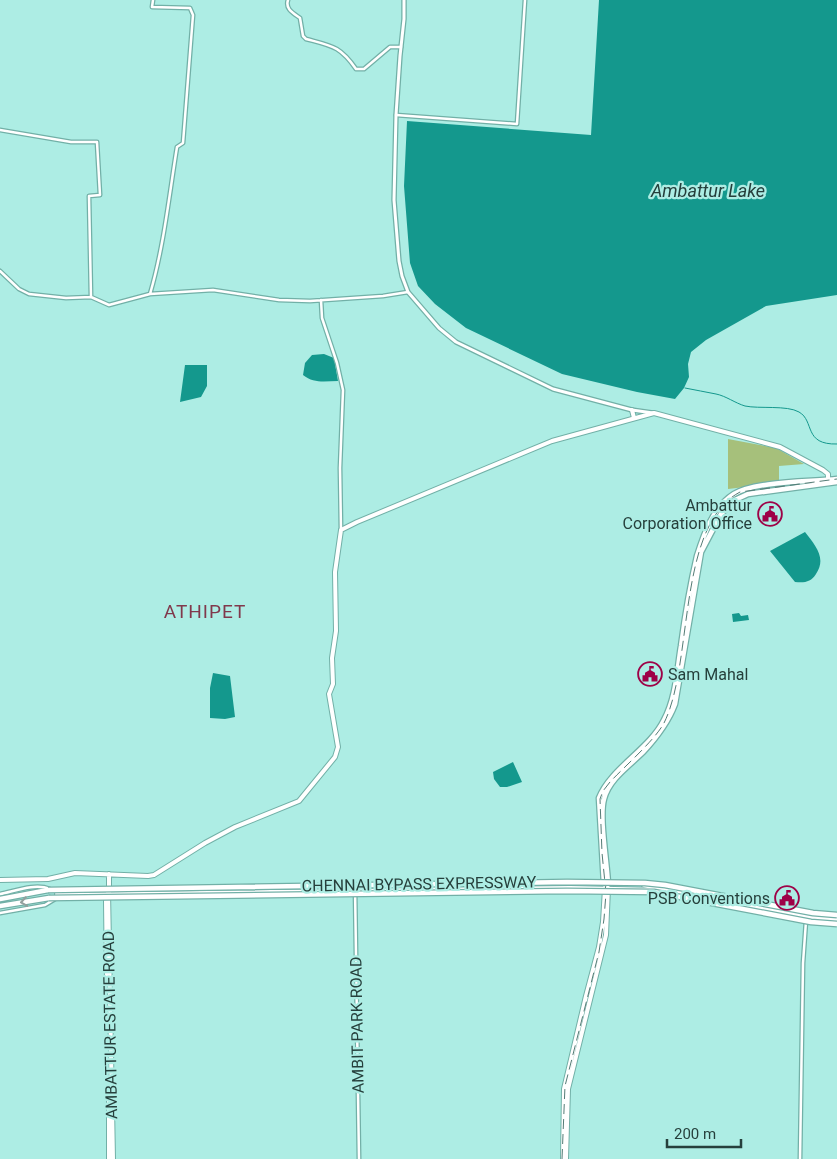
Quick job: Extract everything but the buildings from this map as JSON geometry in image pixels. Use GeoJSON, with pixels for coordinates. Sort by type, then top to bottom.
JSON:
{"type":"FeatureCollection","features":[{"type":"Feature","properties":{"kind":"highway"},"geometry":{"type":"LineString","coordinates":[[606,886],[599,798],[609,781],[643,746],[664,720],[672,697],[697,556],[711,520],[727,499],[741,491],[774,484],[837,480]]}},
{"type":"Feature","properties":{"kind":"highway","name":"CHENNAI BYPASS EXPRESSWAY"},"geometry":{"type":"LineString","coordinates":[[0,899],[48,890],[567,882],[645,883],[837,918]]}},
{"type":"Feature","properties":{"kind":"highway","name":"CHENNAI BYPASS EXPRESSWAY"},"geometry":{"type":"LineString","coordinates":[[0,906],[49,898],[567,891],[646,892],[812,922],[837,924]]}},
{"type":"Feature","properties":{"kind":"main road"},"geometry":{"type":"LineString","coordinates":[[404,0],[396,115],[395,225],[401,272],[408,292],[439,328],[456,342],[553,389],[632,410],[654,413],[780,448],[823,470],[828,474],[826,481]]}},
{"type":"Feature","properties":{"kind":"main road"},"geometry":{"type":"LineString","coordinates":[[632,410],[634,418]]}},
{"type":"Feature","properties":{"kind":"main road"},"geometry":{"type":"LineString","coordinates":[[0,880],[48,879],[75,873],[154,875],[205,843],[235,827],[294,804],[305,794],[335,757],[338,747],[330,694],[333,684],[332,658],[336,631],[335,572],[341,530],[417,496],[552,441],[654,413]]}},
{"type":"Feature","properties":{"kind":"main road","name":"AMBATTUR ESTATE ROAD"},"geometry":{"type":"LineString","coordinates":[[109,874],[107,903],[111,1159]]}},
{"type":"Feature","properties":{"kind":"main road"},"geometry":{"type":"LineString","coordinates":[[564,1159],[566,1117],[564,1089],[606,935],[606,886]]}},
{"type":"Feature","properties":{"kind":"main road"},"geometry":{"type":"LineString","coordinates":[[57,894],[606,886],[660,887],[806,916],[837,918]]}},
{"type":"Feature","properties":{"kind":"street"},"geometry":{"type":"LineString","coordinates":[[150,294],[157,270],[169,205],[177,147],[183,143],[193,15],[190,8],[152,7],[153,0]]}},
{"type":"Feature","properties":{"kind":"street"},"geometry":{"type":"LineString","coordinates":[[288,0],[289,10],[300,18],[303,36],[306,39],[337,48],[347,56],[356,69],[364,69],[390,47],[401,47]]}},
{"type":"Feature","properties":{"kind":"street"},"geometry":{"type":"LineString","coordinates":[[396,115],[517,124],[525,0]]}},
{"type":"Feature","properties":{"kind":"street"},"geometry":{"type":"LineString","coordinates":[[0,130],[71,142],[97,142],[100,195],[89,196],[92,297]]}},
{"type":"Feature","properties":{"kind":"street"},"geometry":{"type":"LineString","coordinates":[[0,271],[19,289],[30,294],[66,298],[92,297],[110,305],[150,294],[213,290],[279,300],[310,301],[383,296],[408,292]]}},
{"type":"Feature","properties":{"kind":"street"},"geometry":{"type":"LineString","coordinates":[[321,299],[322,318],[337,363],[343,390],[340,468],[341,530]]}},
{"type":"Feature","properties":{"kind":"street"},"geometry":{"type":"LineString","coordinates":[[0,894],[26,888],[45,887],[57,894],[55,899],[45,906],[0,913]]}},
{"type":"Feature","properties":{"kind":"street","name":"AMBIT PARK ROAD"},"geometry":{"type":"LineString","coordinates":[[355,889],[358,1159]]}},
{"type":"Feature","properties":{"kind":"street"},"geometry":{"type":"LineString","coordinates":[[800,1159],[802,964],[806,916]]}},
{"type":"Feature","properties":{"kind":"green space"},"geometry":{"type":"Polygon","coordinates":[[[728,439],[776,448],[804,464],[779,466],[779,483],[728,489],[728,439]]]}},
{"type":"Feature","properties":{"kind":"water","name":"Ambattur Lake"},"geometry":{"type":"Polygon","coordinates":[[[599,0],[837,0],[837,295],[766,306],[706,340],[691,352],[688,364],[689,377],[684,388],[675,399],[562,374],[466,328],[435,304],[418,286],[410,263],[404,186],[407,121],[591,135],[599,0]]]}},
{"type":"Feature","properties":{"kind":"water"},"geometry":{"type":"Polygon","coordinates":[[[324,354],[334,358],[338,381],[316,381],[303,375],[305,363],[312,355],[324,354]]]}},
{"type":"Feature","properties":{"kind":"water"},"geometry":{"type":"Polygon","coordinates":[[[185,365],[207,365],[207,386],[201,397],[180,402],[185,365]]]}},
{"type":"Feature","properties":{"kind":"water"},"geometry":{"type":"Polygon","coordinates":[[[805,532],[820,557],[819,568],[812,579],[805,582],[795,582],[770,551],[805,532]]]}},
{"type":"Feature","properties":{"kind":"water"},"geometry":{"type":"Polygon","coordinates":[[[739,613],[741,616],[748,615],[749,620],[733,622],[732,614],[739,613]]]}},
{"type":"Feature","properties":{"kind":"water"},"geometry":{"type":"Polygon","coordinates":[[[213,673],[230,676],[235,717],[225,719],[210,718],[210,688],[213,673]]]}},
{"type":"Feature","properties":{"kind":"water"},"geometry":{"type":"Polygon","coordinates":[[[513,762],[522,782],[507,787],[500,787],[494,779],[493,772],[513,762]]]}},
{"type":"Feature","properties":{"kind":"waterway"},"geometry":{"type":"LineString","coordinates":[[685,388],[720,395],[745,406],[794,410],[804,416],[811,432],[819,441],[837,444]]}},
{"type":"Feature","properties":{"kind":"railway"},"geometry":{"type":"LineString","coordinates":[[562,1159],[565,1086],[599,952],[604,919],[606,893],[600,799],[610,782],[647,745],[664,723],[673,697],[680,666],[689,598],[705,534],[720,509],[740,492],[837,479]]}},
{"type":"Feature","properties":{"kind":"place","name":"Ambattur Corporation Office"},"geometry":{"type":"Point","coordinates":[770,514]}},
{"type":"Feature","properties":{"kind":"place","name":"Sam Mahal"},"geometry":{"type":"Point","coordinates":[650,674]}},
{"type":"Feature","properties":{"kind":"place","name":"PSB Conventions"},"geometry":{"type":"Point","coordinates":[787,898]}},
{"type":"Feature","properties":{"kind":"district","name":"ATHIPET"},"geometry":{"type":"Point","coordinates":[205,611]}}]}
